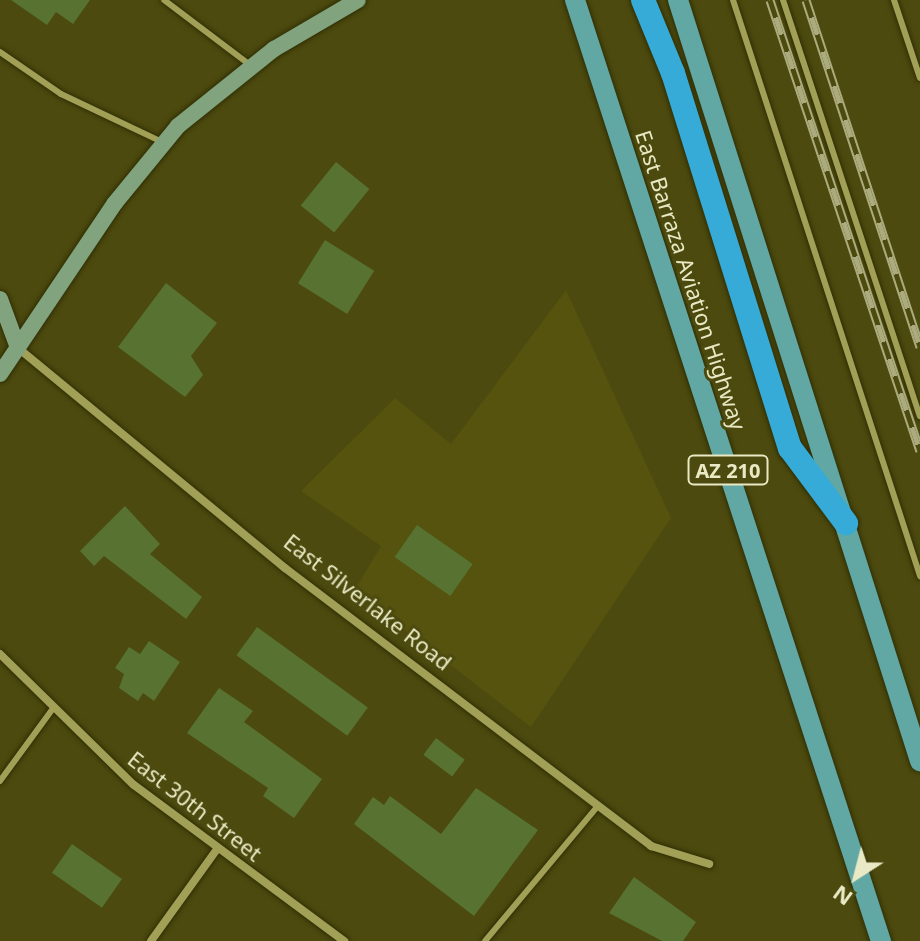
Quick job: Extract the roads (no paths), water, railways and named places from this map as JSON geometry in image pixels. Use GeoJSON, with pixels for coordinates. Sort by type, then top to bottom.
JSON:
{"type":"FeatureCollection","features":[{"type":"Feature","properties":{"kind":"highway"},"geometry":{"type":"LineString","coordinates":[[643,0],[673,73],[790,448],[846,523]]}},
{"type":"Feature","properties":{"kind":"main road"},"geometry":{"type":"LineString","coordinates":[[1,373],[164,143],[250,65],[358,0]]}},
{"type":"Feature","properties":{"kind":"main road","name":"East Barraza Aviation Highway"},"geometry":{"type":"LineString","coordinates":[[575,0],[881,941]]}},
{"type":"Feature","properties":{"kind":"main road"},"geometry":{"type":"LineString","coordinates":[[678,0],[920,761]]}},
{"type":"Feature","properties":{"kind":"main road"},"geometry":{"type":"LineString","coordinates":[[0,299],[18,348]]}},
{"type":"Feature","properties":{"kind":"main road"},"geometry":{"type":"LineString","coordinates":[[0,346],[18,348]]}},
{"type":"Feature","properties":{"kind":"street","name":"East Silverlake Road"},"geometry":{"type":"LineString","coordinates":[[18,348],[285,568],[651,846],[709,864]]}},
{"type":"Feature","properties":{"kind":"street","name":"East 30th Street"},"geometry":{"type":"LineString","coordinates":[[0,654],[134,785],[344,941]]}},
{"type":"Feature","properties":{"kind":"street"},"geometry":{"type":"LineString","coordinates":[[151,941],[217,849]]}},
{"type":"Feature","properties":{"kind":"lane"},"geometry":{"type":"LineString","coordinates":[[164,0],[250,65]]}},
{"type":"Feature","properties":{"kind":"lane"},"geometry":{"type":"LineString","coordinates":[[733,0],[920,576]]}},
{"type":"Feature","properties":{"kind":"lane"},"geometry":{"type":"LineString","coordinates":[[783,0],[920,416]]}},
{"type":"Feature","properties":{"kind":"lane"},"geometry":{"type":"LineString","coordinates":[[894,0],[920,78]]}},
{"type":"Feature","properties":{"kind":"lane"},"geometry":{"type":"LineString","coordinates":[[0,52],[61,94],[164,143]]}},
{"type":"Feature","properties":{"kind":"lane"},"geometry":{"type":"LineString","coordinates":[[0,781],[54,707]]}},
{"type":"Feature","properties":{"kind":"lane"},"geometry":{"type":"LineString","coordinates":[[485,941],[598,806]]}},
{"type":"Feature","properties":{"kind":"railway"},"geometry":{"type":"LineString","coordinates":[[770,0],[920,451]]}},
{"type":"Feature","properties":{"kind":"railway"},"geometry":{"type":"LineString","coordinates":[[806,0],[920,347]]}}]}
